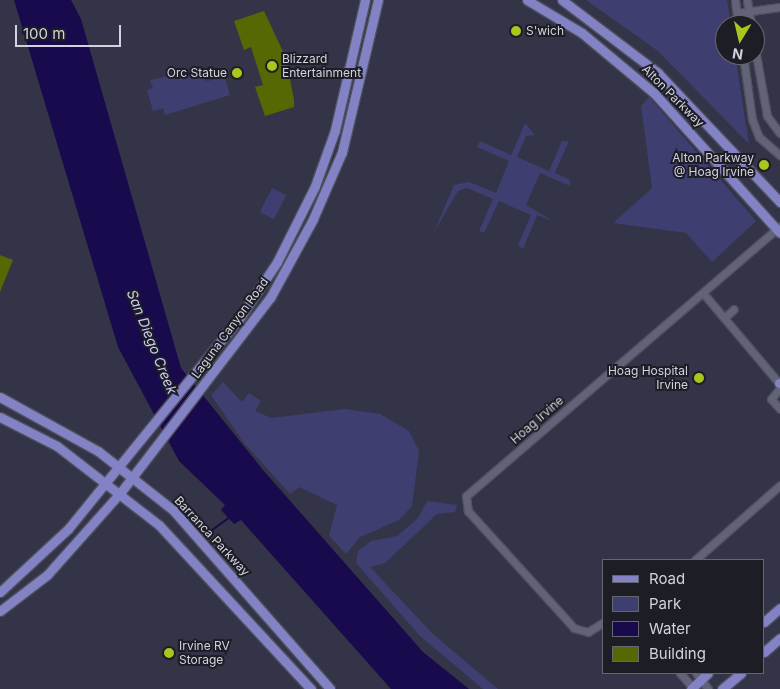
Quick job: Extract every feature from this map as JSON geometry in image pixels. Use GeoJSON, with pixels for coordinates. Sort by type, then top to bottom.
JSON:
{"type":"FeatureCollection","features":[{"type":"Feature","properties":{"kind":"main road","name":"Laguna Canyon Road"},"geometry":{"type":"LineString","coordinates":[[0,592],[68,529],[196,369],[241,316],[277,262],[315,186],[335,130],[365,0]]}},
{"type":"Feature","properties":{"kind":"main road","name":"Laguna Canyon Road"},"geometry":{"type":"LineString","coordinates":[[0,611],[47,575],[121,492],[270,298],[326,192],[347,137],[378,0]]}},
{"type":"Feature","properties":{"kind":"main road","name":"Alton Parkway"},"geometry":{"type":"LineString","coordinates":[[527,0],[582,33],[654,92],[779,229]]}},
{"type":"Feature","properties":{"kind":"main road","name":"Alton Parkway"},"geometry":{"type":"LineString","coordinates":[[562,0],[658,72],[780,202]]}},
{"type":"Feature","properties":{"kind":"main road","name":"Barranca Parkway"},"geometry":{"type":"LineString","coordinates":[[0,397],[47,420],[119,466],[173,510],[330,689]]}},
{"type":"Feature","properties":{"kind":"main road"},"geometry":{"type":"LineString","coordinates":[[0,417],[57,446],[121,492],[213,581],[311,689]]}},
{"type":"Feature","properties":{"kind":"main road"},"geometry":{"type":"LineString","coordinates":[[765,621],[780,608]]}},
{"type":"Feature","properties":{"kind":"main road"},"geometry":{"type":"LineString","coordinates":[[765,651],[780,638]]}},
{"type":"Feature","properties":{"kind":"main road"},"geometry":{"type":"LineString","coordinates":[[722,689],[740,674]]}},
{"type":"Feature","properties":{"kind":"main road"},"geometry":{"type":"LineString","coordinates":[[692,688],[698,676]]}},
{"type":"Feature","properties":{"kind":"street"},"geometry":{"type":"LineString","coordinates":[[735,0],[737,13],[780,7]]}},
{"type":"Feature","properties":{"kind":"street"},"geometry":{"type":"LineString","coordinates":[[747,0],[749,15]]}},
{"type":"Feature","properties":{"kind":"street"},"geometry":{"type":"LineString","coordinates":[[744,65],[752,119],[759,137],[780,155]]}},
{"type":"Feature","properties":{"kind":"street"},"geometry":{"type":"LineString","coordinates":[[758,65],[767,116],[780,133]]}},
{"type":"Feature","properties":{"kind":"street","name":"Hoag Irvine"},"geometry":{"type":"LineString","coordinates":[[602,623],[588,632],[574,628],[468,512],[465,499],[702,293],[779,229]]}},
{"type":"Feature","properties":{"kind":"street"},"geometry":{"type":"LineString","coordinates":[[702,293],[780,384],[771,399],[780,409]]}},
{"type":"Feature","properties":{"kind":"street"},"geometry":{"type":"LineString","coordinates":[[724,318],[734,309]]}},
{"type":"Feature","properties":{"kind":"street"},"geometry":{"type":"LineString","coordinates":[[696,559],[780,485]]}},
{"type":"Feature","properties":{"kind":"street"},"geometry":{"type":"LineString","coordinates":[[681,674],[692,688]]}},
{"type":"Feature","properties":{"kind":"street"},"geometry":{"type":"LineString","coordinates":[[698,676],[708,689]]}},
{"type":"Feature","properties":{"kind":"green space"},"geometry":{"type":"Polygon","coordinates":[[[586,0],[727,0],[729,15],[715,15],[715,65],[737,65],[749,144],[658,51],[586,0]]]}},
{"type":"Feature","properties":{"kind":"green space"},"geometry":{"type":"Polygon","coordinates":[[[200,69],[206,81],[225,78],[230,95],[165,115],[163,108],[153,111],[147,90],[153,88],[150,80],[200,69]]]}},
{"type":"Feature","properties":{"kind":"green space"},"geometry":{"type":"Polygon","coordinates":[[[649,97],[756,221],[712,262],[686,233],[613,223],[652,188],[641,106],[649,97]]]}},
{"type":"Feature","properties":{"kind":"green space"},"geometry":{"type":"Polygon","coordinates":[[[525,123],[535,135],[526,136],[517,157],[549,171],[562,141],[569,141],[555,173],[570,180],[570,186],[540,173],[526,205],[553,221],[537,215],[523,249],[518,245],[531,215],[499,201],[484,233],[479,231],[493,199],[467,188],[458,191],[434,232],[454,185],[469,182],[496,193],[509,161],[477,147],[480,141],[511,155],[525,123]]]}},
{"type":"Feature","properties":{"kind":"green space"},"geometry":{"type":"Polygon","coordinates":[[[272,188],[286,195],[274,219],[260,212],[272,188]]]}},
{"type":"Feature","properties":{"kind":"green space"},"geometry":{"type":"Polygon","coordinates":[[[223,382],[242,402],[249,393],[261,401],[255,411],[271,418],[345,409],[380,414],[409,431],[419,451],[412,506],[399,520],[360,537],[346,554],[329,536],[337,505],[299,487],[290,494],[244,443],[211,395],[223,382]]]}},
{"type":"Feature","properties":{"kind":"green space"},"geometry":{"type":"Polygon","coordinates":[[[427,501],[457,505],[455,512],[437,514],[385,563],[370,567],[432,633],[498,689],[483,689],[420,636],[356,563],[358,551],[371,541],[397,536],[418,518],[427,501]]]}},
{"type":"Feature","properties":{"kind":"water","name":"San Diego Creek"},"geometry":{"type":"Polygon","coordinates":[[[14,0],[71,0],[81,19],[181,368],[263,470],[423,652],[469,689],[391,689],[241,520],[234,524],[221,510],[225,505],[179,461],[118,347],[14,0]]]}},
{"type":"Feature","properties":{"kind":"building","name":"Blizzard Entertainment"},"geometry":{"type":"Polygon","coordinates":[[[264,11],[286,58],[294,100],[294,107],[265,116],[255,87],[263,85],[251,47],[244,50],[234,21],[264,11]]]}},
{"type":"Feature","properties":{"kind":"building"},"geometry":{"type":"Polygon","coordinates":[[[0,255],[13,260],[0,292],[0,255]]]}},
{"type":"Feature","properties":{"kind":"waterway"},"geometry":{"type":"LineString","coordinates":[[208,533],[230,517]]}},
{"type":"Feature","properties":{"kind":"place","name":"S'wich"},"geometry":{"type":"Point","coordinates":[516,31]}},
{"type":"Feature","properties":{"kind":"place","name":"Blizzard Entertainment"},"geometry":{"type":"Point","coordinates":[272,66]}},
{"type":"Feature","properties":{"kind":"place","name":"Orc Statue"},"geometry":{"type":"Point","coordinates":[237,73]}},
{"type":"Feature","properties":{"kind":"place","name":"Alton Parkway @ Hoag Irvine"},"geometry":{"type":"Point","coordinates":[764,165]}},
{"type":"Feature","properties":{"kind":"place","name":"Hoag Hospital Irvine"},"geometry":{"type":"Point","coordinates":[699,378]}},
{"type":"Feature","properties":{"kind":"place","name":"Irvine RV Storage"},"geometry":{"type":"Point","coordinates":[169,653]}}]}
